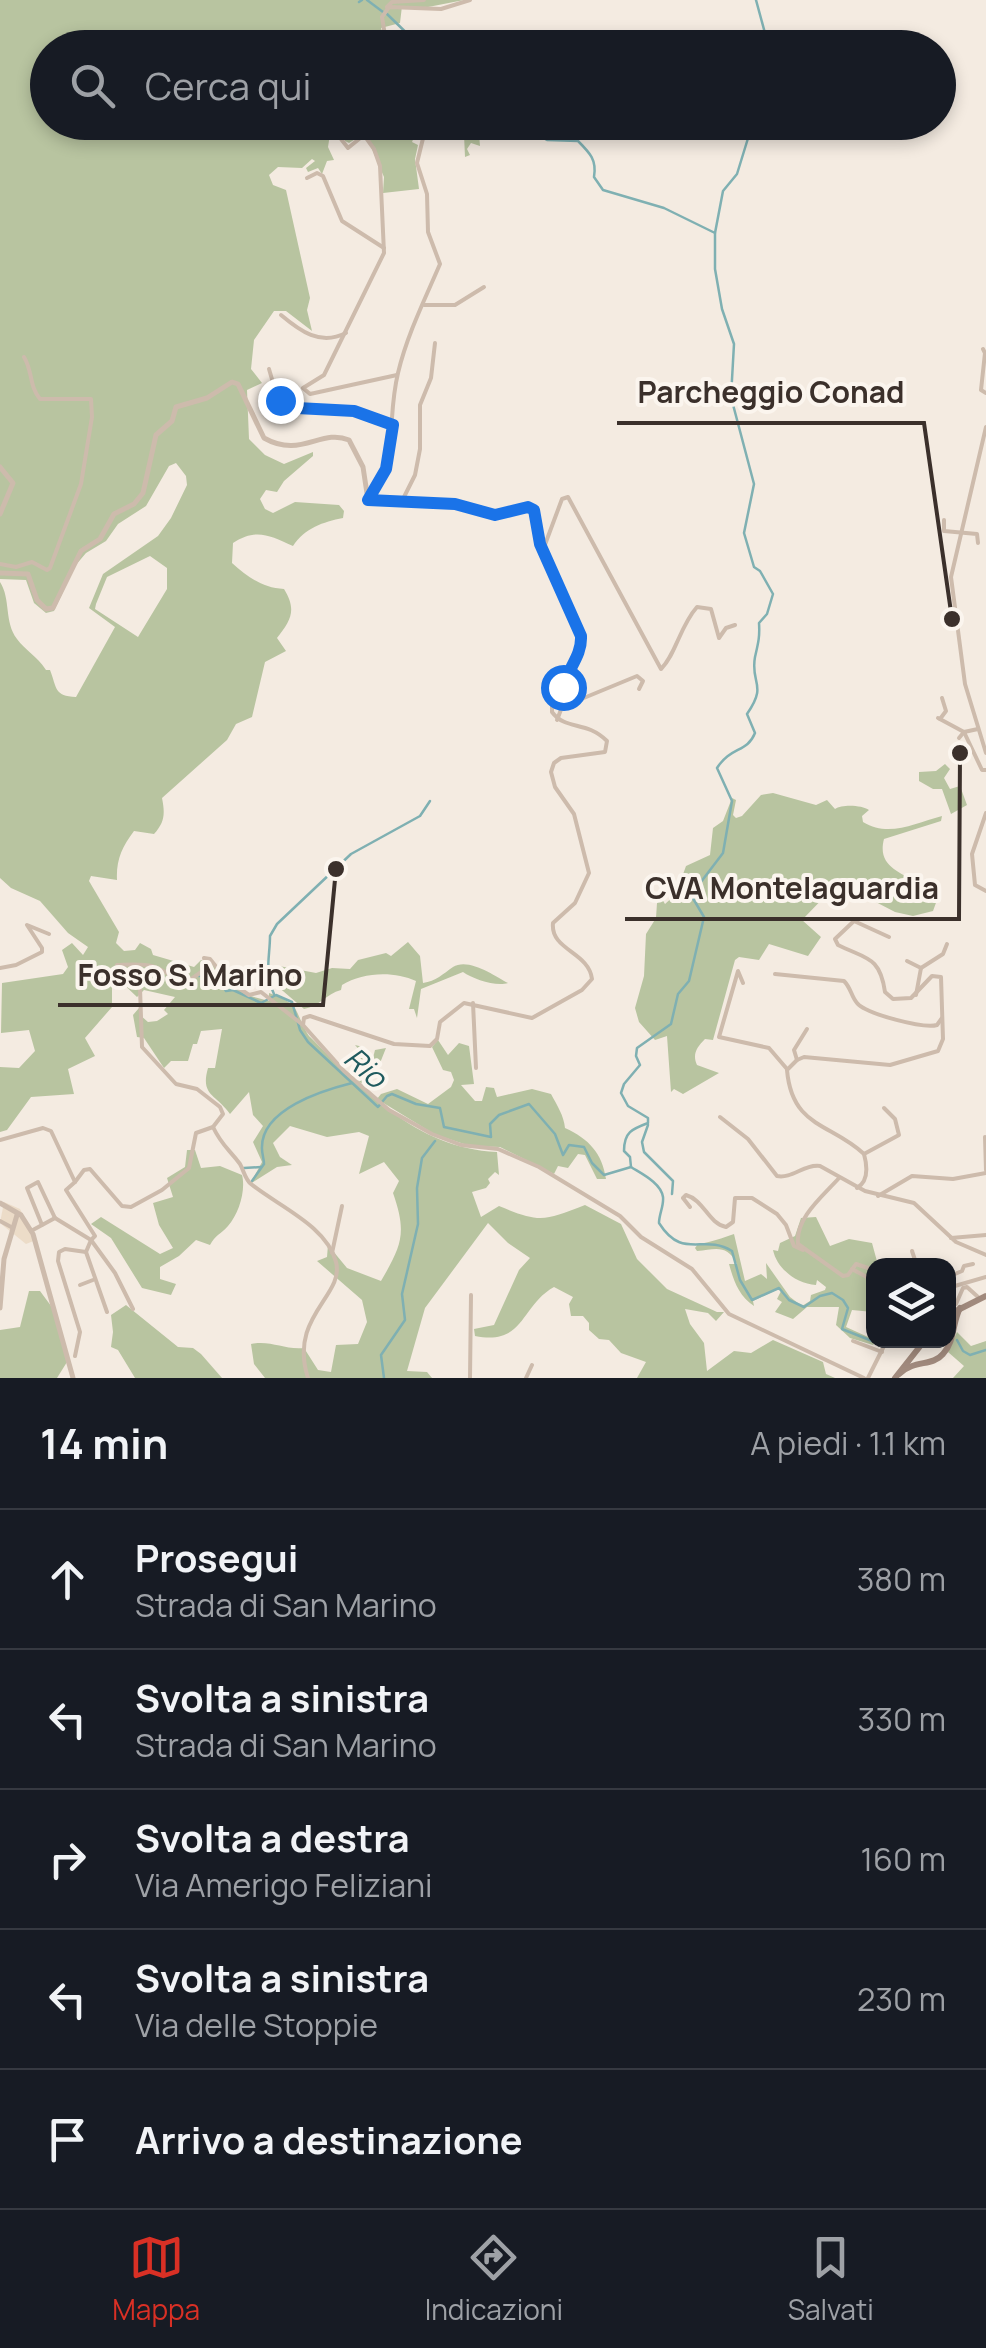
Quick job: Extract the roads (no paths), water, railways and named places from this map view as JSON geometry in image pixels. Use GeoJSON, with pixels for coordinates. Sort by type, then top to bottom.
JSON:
{"type":"FeatureCollection","features":[{"type":"Feature","properties":{"kind":"main road"},"geometry":{"type":"LineString","coordinates":[[956,1314],[982,1297]]}},
{"type":"Feature","properties":{"kind":"main road"},"geometry":{"type":"LineString","coordinates":[[897,1376],[919,1348]]}},
{"type":"Feature","properties":{"kind":"main road"},"geometry":{"type":"LineString","coordinates":[[921,1348],[919,1359],[928,1363]]}},
{"type":"Feature","properties":{"kind":"main road"},"geometry":{"type":"LineString","coordinates":[[897,1376],[913,1363],[928,1363],[942,1356],[944,1348]]}},
{"type":"Feature","properties":{"kind":"street"},"geometry":{"type":"LineString","coordinates":[[385,30],[382,17],[392,2],[424,0]]}},
{"type":"Feature","properties":{"kind":"street"},"geometry":{"type":"LineString","coordinates":[[386,9],[441,9],[470,0]]}},
{"type":"Feature","properties":{"kind":"street"},"geometry":{"type":"LineString","coordinates":[[368,140],[380,166],[384,248],[324,375],[303,388],[305,392],[326,393],[397,375]]}},
{"type":"Feature","properties":{"kind":"street"},"geometry":{"type":"LineString","coordinates":[[368,500],[386,469],[397,375],[440,260],[428,232],[429,207],[416,163],[422,140]]}},
{"type":"Feature","properties":{"kind":"street"},"geometry":{"type":"LineString","coordinates":[[308,178],[317,173],[324,176],[342,221],[384,248]]}},
{"type":"Feature","properties":{"kind":"street"},"geometry":{"type":"LineString","coordinates":[[422,305],[455,305],[484,288]]}},
{"type":"Feature","properties":{"kind":"street"},"geometry":{"type":"LineString","coordinates":[[281,316],[306,335],[336,338],[346,333]]}},
{"type":"Feature","properties":{"kind":"street"},"geometry":{"type":"LineString","coordinates":[[401,502],[415,475],[420,449],[420,405],[431,378],[435,343]]}},
{"type":"Feature","properties":{"kind":"street"},"geometry":{"type":"LineString","coordinates":[[982,350],[985,353],[981,388],[986,393]]}},
{"type":"Feature","properties":{"kind":"street"},"geometry":{"type":"LineString","coordinates":[[0,564],[16,567],[32,562],[50,568],[81,484],[92,417],[91,399],[40,399],[32,388],[32,372],[24,357]]}},
{"type":"Feature","properties":{"kind":"street"},"geometry":{"type":"LineString","coordinates":[[269,369],[276,393],[287,404],[297,408],[344,409],[393,425]]}},
{"type":"Feature","properties":{"kind":"street"},"geometry":{"type":"LineString","coordinates":[[0,573],[28,574],[40,605],[53,608],[73,561],[100,539],[114,514],[134,504],[143,493],[154,442],[172,421],[176,407],[206,398],[232,382],[238,384],[264,438],[272,442],[300,447],[336,435],[349,440],[363,468],[368,500]]}},
{"type":"Feature","properties":{"kind":"street"},"geometry":{"type":"LineString","coordinates":[[986,426],[951,571],[965,684],[986,752]]}},
{"type":"Feature","properties":{"kind":"street"},"geometry":{"type":"LineString","coordinates":[[0,467],[13,483],[0,514]]}},
{"type":"Feature","properties":{"kind":"street"},"geometry":{"type":"LineString","coordinates":[[543,550],[562,499],[568,497],[661,668],[667,664],[685,620],[697,607],[711,609],[719,638],[735,625]]}},
{"type":"Feature","properties":{"kind":"street"},"geometry":{"type":"LineString","coordinates":[[301,1023],[310,1016],[394,1044],[430,1046],[435,1043],[440,1022],[464,1003],[532,1018],[563,1002],[592,978],[591,969],[582,958],[556,940],[552,932],[553,923],[574,903],[589,872],[574,814],[558,797],[551,772],[561,758],[605,752],[607,741],[586,725],[558,720],[552,712],[552,697],[563,687],[577,658],[581,636],[543,550],[537,518],[528,507],[495,515],[455,504],[368,500]]}},
{"type":"Feature","properties":{"kind":"street"},"geometry":{"type":"LineString","coordinates":[[944,520],[943,529],[977,534],[978,542]]}},
{"type":"Feature","properties":{"kind":"street"},"geometry":{"type":"LineString","coordinates":[[558,720],[562,706],[640,676],[643,680],[639,688]]}},
{"type":"Feature","properties":{"kind":"street"},"geometry":{"type":"LineString","coordinates":[[942,698],[946,712],[939,718],[964,732],[982,770],[986,770]]}},
{"type":"Feature","properties":{"kind":"street"},"geometry":{"type":"LineString","coordinates":[[959,738],[964,732],[978,729]]}},
{"type":"Feature","properties":{"kind":"street"},"geometry":{"type":"LineString","coordinates":[[986,813],[972,860],[975,885],[986,892]]}},
{"type":"Feature","properties":{"kind":"street"},"geometry":{"type":"LineString","coordinates":[[788,1070],[796,1060],[817,1057],[890,1066],[932,1055],[942,1045],[940,977],[928,978],[916,995],[904,1000],[888,996],[875,962],[838,945],[835,939],[854,921],[889,937]]}},
{"type":"Feature","properties":{"kind":"street"},"geometry":{"type":"LineString","coordinates":[[0,968],[42,952],[27,925],[49,934]]}},
{"type":"Feature","properties":{"kind":"street"},"geometry":{"type":"LineString","coordinates":[[916,995],[921,968],[943,954],[947,944]]}},
{"type":"Feature","properties":{"kind":"street"},"geometry":{"type":"LineString","coordinates":[[107,1312],[86,1252],[95,1236],[66,1190],[84,1170],[90,1169],[122,1206],[131,1207],[189,1168],[196,1133],[212,1126],[223,1114],[197,1088],[176,1084],[142,1047],[140,988],[116,970],[117,965],[163,967],[179,982],[187,982],[207,968],[204,958],[249,994],[261,992],[278,1002],[378,1102],[432,1134],[461,1145],[498,1149],[539,1167],[620,1216],[640,1237],[692,1269],[729,1314],[866,1378],[884,1348]]}},
{"type":"Feature","properties":{"kind":"street"},"geometry":{"type":"LineString","coordinates":[[907,961],[921,968]]}},
{"type":"Feature","properties":{"kind":"street"},"geometry":{"type":"LineString","coordinates":[[743,984],[738,971],[719,1037],[769,1048],[788,1070],[790,1086],[803,1112],[822,1129],[864,1154],[864,1182],[857,1188]]}},
{"type":"Feature","properties":{"kind":"street"},"geometry":{"type":"LineString","coordinates":[[775,974],[844,981],[861,1006],[924,1027],[938,1026],[942,1018]]}},
{"type":"Feature","properties":{"kind":"street"},"geometry":{"type":"LineString","coordinates":[[473,1003],[476,1068]]}},
{"type":"Feature","properties":{"kind":"street"},"geometry":{"type":"LineString","coordinates":[[796,1060],[794,1050],[807,1029]]}},
{"type":"Feature","properties":{"kind":"street"},"geometry":{"type":"LineString","coordinates":[[864,1154],[899,1135],[895,1119],[884,1108]]}},
{"type":"Feature","properties":{"kind":"street"},"geometry":{"type":"LineString","coordinates":[[720,1116],[748,1139],[778,1176],[816,1165],[857,1188],[914,1203],[951,1238],[986,1255]]}},
{"type":"Feature","properties":{"kind":"street"},"geometry":{"type":"LineString","coordinates":[[212,1126],[250,1184],[294,1212],[327,1243],[332,1253],[336,1280],[309,1321],[304,1338],[302,1354],[308,1378]]}},
{"type":"Feature","properties":{"kind":"street"},"geometry":{"type":"LineString","coordinates":[[0,1140],[49,1129],[75,1182]]}},
{"type":"Feature","properties":{"kind":"street"},"geometry":{"type":"LineString","coordinates":[[878,1196],[912,1176],[953,1178],[986,1172],[985,1137]]}},
{"type":"Feature","properties":{"kind":"street"},"geometry":{"type":"LineString","coordinates":[[803,1250],[797,1240],[798,1229],[839,1178]]}},
{"type":"Feature","properties":{"kind":"street"},"geometry":{"type":"LineString","coordinates":[[42,1225],[27,1188],[38,1182],[55,1218],[90,1240],[134,1308]]}},
{"type":"Feature","properties":{"kind":"street"},"geometry":{"type":"LineString","coordinates":[[690,1207],[684,1196],[698,1199],[714,1222],[726,1228],[733,1222],[735,1198],[752,1198],[781,1218],[794,1246],[842,1276],[859,1264],[866,1267]]}},
{"type":"Feature","properties":{"kind":"street"},"geometry":{"type":"LineString","coordinates":[[0,1203],[12,1208],[41,1239]]}},
{"type":"Feature","properties":{"kind":"street"},"geometry":{"type":"LineString","coordinates":[[332,1253],[342,1206]]}},
{"type":"Feature","properties":{"kind":"street"},"geometry":{"type":"LineString","coordinates":[[0,1308],[3,1248],[19,1218]]}},
{"type":"Feature","properties":{"kind":"street"},"geometry":{"type":"LineString","coordinates":[[32,1232],[55,1218]]}},
{"type":"Feature","properties":{"kind":"street"},"geometry":{"type":"LineString","coordinates":[[0,1220],[12,1228]]}},
{"type":"Feature","properties":{"kind":"street"},"geometry":{"type":"LineString","coordinates":[[32,1232],[74,1378]]}},
{"type":"Feature","properties":{"kind":"street"},"geometry":{"type":"LineString","coordinates":[[951,1238],[986,1235]]}},
{"type":"Feature","properties":{"kind":"street"},"geometry":{"type":"LineString","coordinates":[[75,1356],[80,1337],[56,1257],[65,1249],[86,1252]]}},
{"type":"Feature","properties":{"kind":"street"},"geometry":{"type":"LineString","coordinates":[[912,1251],[914,1258]]}},
{"type":"Feature","properties":{"kind":"street"},"geometry":{"type":"LineString","coordinates":[[956,1274],[973,1264]]}},
{"type":"Feature","properties":{"kind":"street"},"geometry":{"type":"LineString","coordinates":[[852,1270],[866,1277]]}},
{"type":"Feature","properties":{"kind":"street"},"geometry":{"type":"LineString","coordinates":[[962,1272],[968,1281]]}},
{"type":"Feature","properties":{"kind":"street"},"geometry":{"type":"LineString","coordinates":[[956,1285],[986,1277]]}},
{"type":"Feature","properties":{"kind":"street"},"geometry":{"type":"LineString","coordinates":[[80,1285],[94,1280]]}},
{"type":"Feature","properties":{"kind":"street"},"geometry":{"type":"LineString","coordinates":[[956,1304],[967,1287],[982,1297]]}},
{"type":"Feature","properties":{"kind":"street"},"geometry":{"type":"LineString","coordinates":[[470,1378],[471,1294]]}},
{"type":"Feature","properties":{"kind":"street"},"geometry":{"type":"LineString","coordinates":[[854,1341],[882,1352]]}},
{"type":"Feature","properties":{"kind":"street"},"geometry":{"type":"LineString","coordinates":[[526,1378],[532,1365]]}},
{"type":"Feature","properties":{"kind":"waterway"},"geometry":{"type":"LineString","coordinates":[[367,0],[383,12]]}},
{"type":"Feature","properties":{"kind":"waterway"},"geometry":{"type":"LineString","coordinates":[[756,0],[764,30]]}},
{"type":"Feature","properties":{"kind":"waterway"},"geometry":{"type":"LineString","coordinates":[[387,14],[403,30]]}},
{"type":"Feature","properties":{"kind":"waterway"},"geometry":{"type":"LineString","coordinates":[[547,140],[578,141],[592,157],[594,177],[603,190],[664,208],[715,233]]}},
{"type":"Feature","properties":{"kind":"waterway"},"geometry":{"type":"LineString","coordinates":[[631,1167],[630,1157],[624,1151],[627,1135],[648,1123],[648,1118],[628,1106],[621,1093],[640,1065],[637,1048],[671,1024],[678,994],[689,981],[704,917],[691,895],[723,853],[732,801],[717,768],[748,744],[755,733],[747,714],[757,690],[754,666],[759,623],[767,614],[773,594],[754,567],[744,533],[754,484],[731,397],[734,344],[722,309],[715,269],[715,233],[723,191],[737,174],[747,140]]}},
{"type":"Feature","properties":{"kind":"waterway"},"geometry":{"type":"LineString","coordinates":[[274,994],[268,965],[270,936],[277,924],[351,854],[420,816],[430,801]]}},
{"type":"Feature","properties":{"kind":"waterway","name":"Rio"},"geometry":{"type":"LineString","coordinates":[[199,976],[215,973],[226,991],[233,990],[261,1003],[276,995],[292,1002],[308,1042],[378,1107],[392,1094],[440,1108],[444,1127],[491,1137],[490,1124],[499,1115],[529,1104],[555,1134],[563,1155],[569,1145],[584,1147],[604,1175],[631,1167],[655,1183],[663,1197],[659,1223],[668,1234],[685,1244],[712,1244],[732,1251],[740,1280],[752,1300],[779,1288],[789,1300],[804,1307],[832,1293],[848,1308],[842,1329],[866,1339]]}},
{"type":"Feature","properties":{"kind":"waterway"},"geometry":{"type":"LineString","coordinates":[[252,1181],[264,1164],[264,1135],[282,1112],[352,1083]]}},
{"type":"Feature","properties":{"kind":"waterway"},"geometry":{"type":"LineString","coordinates":[[648,1125],[642,1142],[644,1152],[673,1181],[672,1194]]}},
{"type":"Feature","properties":{"kind":"waterway"},"geometry":{"type":"LineString","coordinates":[[384,1378],[381,1355],[405,1320],[402,1294],[418,1224],[417,1188],[422,1158],[435,1141]]}},
{"type":"Feature","properties":{"kind":"waterway"},"geometry":{"type":"LineString","coordinates":[[244,1168],[261,1167]]}},
{"type":"Feature","properties":{"kind":"waterway","name":"Rio"},"geometry":{"type":"LineString","coordinates":[[957,1340],[970,1355],[986,1350]]}},
{"type":"Feature","properties":{"kind":"place","name":"Parcheggio Conad"},"geometry":{"type":"Point","coordinates":[952,619]}},
{"type":"Feature","properties":{"kind":"place","name":"CVA Montelaguardia"},"geometry":{"type":"Point","coordinates":[960,753]}},
{"type":"Feature","properties":{"kind":"place","name":"Fosso S. Marino"},"geometry":{"type":"Point","coordinates":[336,869]}}]}
